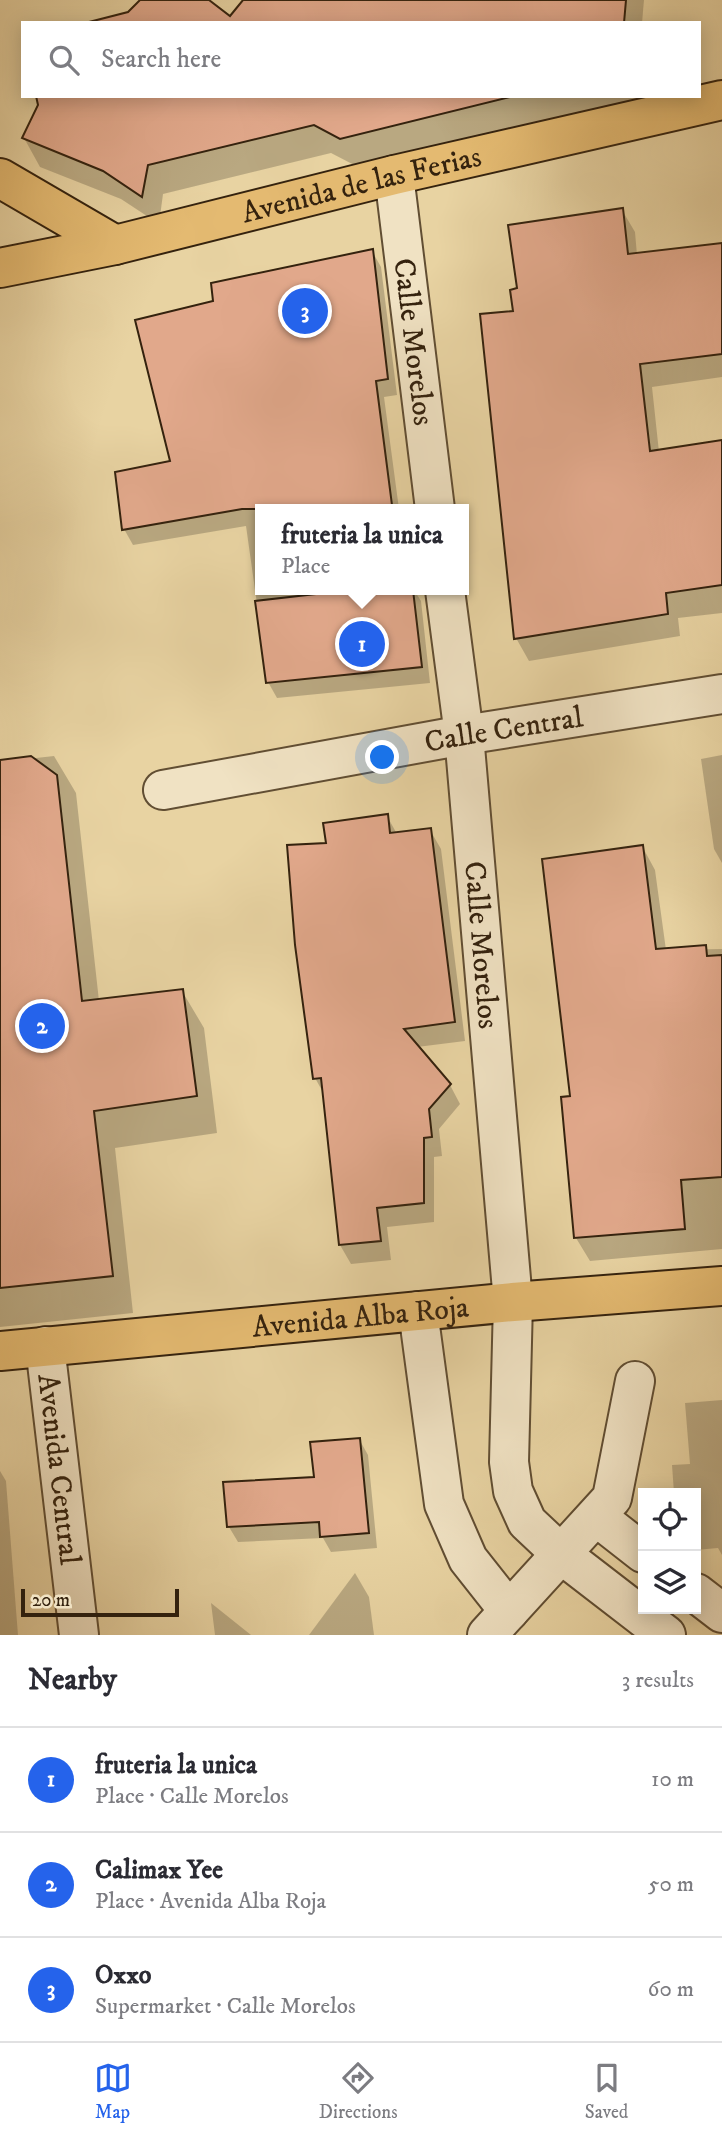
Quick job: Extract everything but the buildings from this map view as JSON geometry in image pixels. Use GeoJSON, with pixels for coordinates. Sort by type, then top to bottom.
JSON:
{"type":"FeatureCollection","features":[{"type":"Feature","properties":{"kind":"main road","name":"Avenida de las Ferias"},"geometry":{"type":"LineString","coordinates":[[0,268],[116,245],[394,175],[722,100]]}},
{"type":"Feature","properties":{"kind":"main road"},"geometry":{"type":"LineString","coordinates":[[0,178],[116,245]]}},
{"type":"Feature","properties":{"kind":"main road","name":"Avenida Alba Roja"},"geometry":{"type":"LineString","coordinates":[[0,1351],[513,1301],[722,1286]]}},
{"type":"Feature","properties":{"kind":"street","name":"Calle Morelos"},"geometry":{"type":"LineString","coordinates":[[394,175],[434,504]]}},
{"type":"Feature","properties":{"kind":"street","name":"Calle Morelos"},"geometry":{"type":"LineString","coordinates":[[446,595],[464,735],[513,1301],[509,1462],[513,1491],[527,1522],[561,1554],[666,1635]]}},
{"type":"Feature","properties":{"kind":"street","name":"Calle Central"},"geometry":{"type":"LineString","coordinates":[[163,790],[464,735],[722,694]]}},
{"type":"Feature","properties":{"kind":"street"},"geometry":{"type":"LineString","coordinates":[[418,1311],[444,1504],[498,1623],[612,1498],[635,1381]]}},
{"type":"Feature","properties":{"kind":"street","name":"Avenida Central"},"geometry":{"type":"LineString","coordinates":[[45,1346],[79,1635]]}},
{"type":"Feature","properties":{"kind":"street"},"geometry":{"type":"LineString","coordinates":[[597,1517],[640,1551]]}},
{"type":"Feature","properties":{"kind":"street"},"geometry":{"type":"LineString","coordinates":[[701,1597],[722,1613]]}},
{"type":"Feature","properties":{"kind":"place","name":"Oxxo"},"geometry":{"type":"Point","coordinates":[305,311]}},
{"type":"Feature","properties":{"kind":"place","name":"fruteria la unica"},"geometry":{"type":"Point","coordinates":[362,644]}},
{"type":"Feature","properties":{"kind":"place","name":"Calimax Yee"},"geometry":{"type":"Point","coordinates":[42,1026]}}]}
